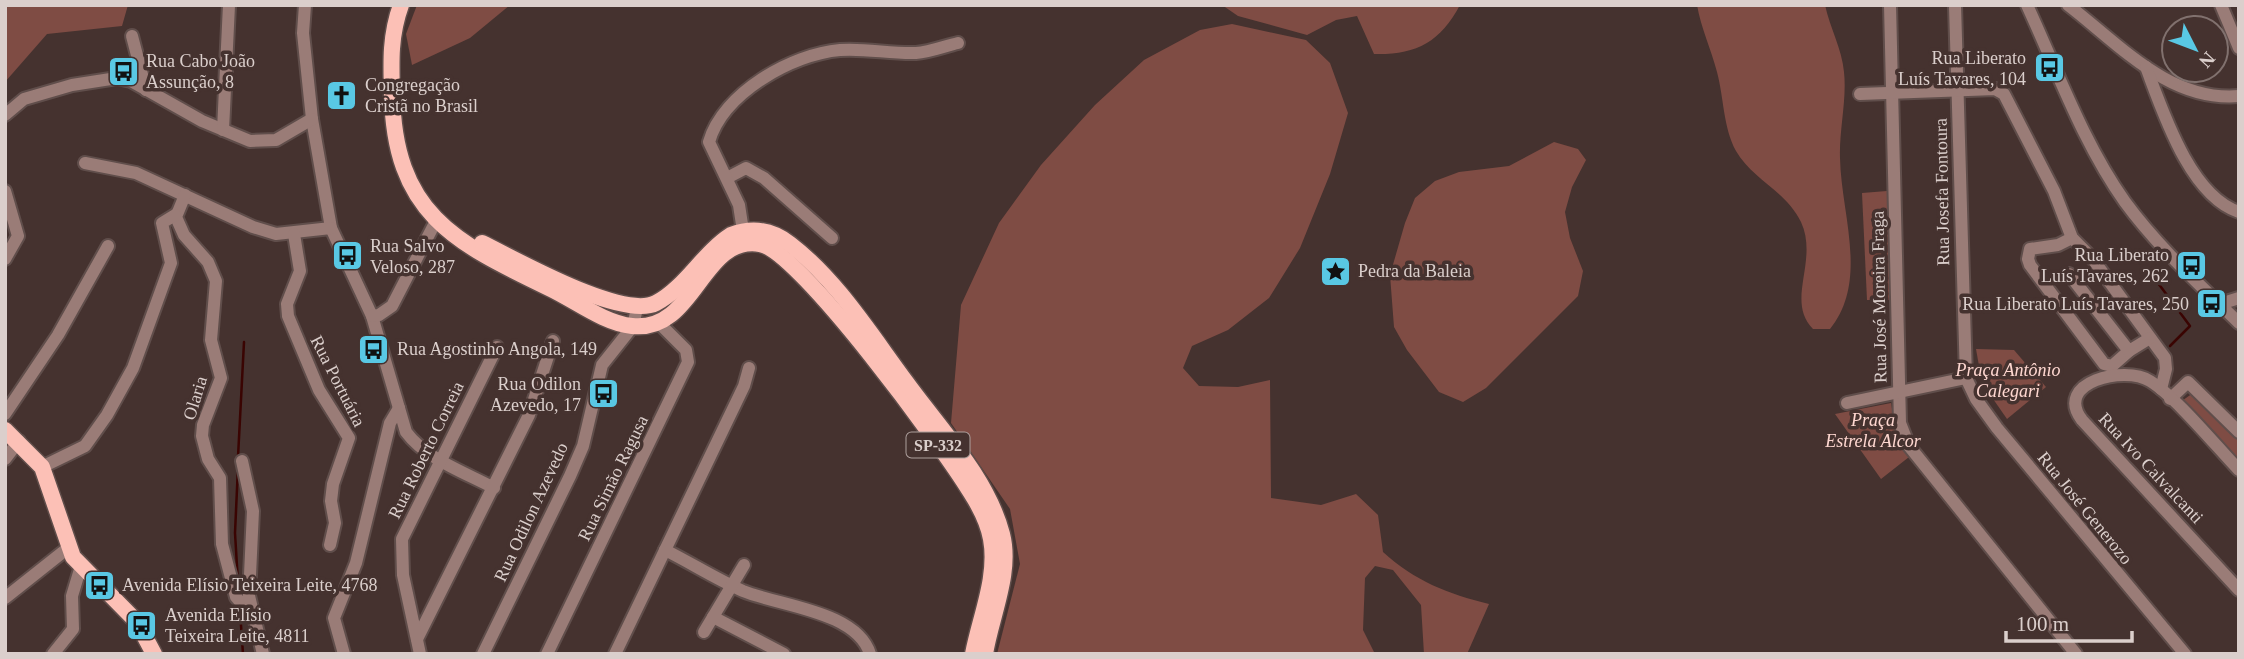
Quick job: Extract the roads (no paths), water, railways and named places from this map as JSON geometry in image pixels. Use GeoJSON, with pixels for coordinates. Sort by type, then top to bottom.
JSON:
{"type":"FeatureCollection","features":[{"type":"Feature","properties":{"kind":"main road"},"geometry":{"type":"LineString","coordinates":[[401,5],[390,53],[395,137],[410,187],[446,231],[502,266],[612,320],[633,326],[659,323],[660,307],[683,280],[719,243],[743,230]]}},
{"type":"Feature","properties":{"kind":"main road"},"geometry":{"type":"LineString","coordinates":[[437,219],[568,284],[637,308],[655,304],[683,280]]}},
{"type":"Feature","properties":{"kind":"main road","name":"SP-332"},"geometry":{"type":"LineString","coordinates":[[743,230],[762,230],[774,234],[789,243],[817,268],[867,330],[985,493],[996,513],[1003,538],[1004,561],[985,654]]}},
{"type":"Feature","properties":{"kind":"main road","name":"SP-332"},"geometry":{"type":"LineString","coordinates":[[659,323],[683,304],[718,259],[748,243],[768,246],[808,280],[928,432],[968,487],[985,519],[991,541],[992,564],[973,654]]}},
{"type":"Feature","properties":{"kind":"main road"},"geometry":{"type":"LineString","coordinates":[[5,430],[19,441],[42,467],[68,548],[137,622],[154,654]]}},
{"type":"Feature","properties":{"kind":"street"},"geometry":{"type":"LineString","coordinates":[[223,130],[229,5]]}},
{"type":"Feature","properties":{"kind":"street"},"geometry":{"type":"LineString","coordinates":[[305,5],[303,33],[312,119],[331,228],[372,316],[406,432],[412,440],[439,459],[494,488]]}},
{"type":"Feature","properties":{"kind":"street","name":"Rua José Moreira Fraga"},"geometry":{"type":"LineString","coordinates":[[1890,5],[1900,423],[1909,446],[2076,654]]}},
{"type":"Feature","properties":{"kind":"street","name":"Rua Josefa Fontoura"},"geometry":{"type":"LineString","coordinates":[[1955,5],[1966,378]]}},
{"type":"Feature","properties":{"kind":"street"},"geometry":{"type":"LineString","coordinates":[[2027,5],[2112,182],[2160,245],[2239,323]]}},
{"type":"Feature","properties":{"kind":"street"},"geometry":{"type":"LineString","coordinates":[[2068,5],[2146,67],[2196,93],[2221,98],[2239,96]]}},
{"type":"Feature","properties":{"kind":"street"},"geometry":{"type":"LineString","coordinates":[[2221,5],[2239,48]]}},
{"type":"Feature","properties":{"kind":"street"},"geometry":{"type":"LineString","coordinates":[[132,36],[146,90]]}},
{"type":"Feature","properties":{"kind":"street"},"geometry":{"type":"LineString","coordinates":[[743,230],[738,205],[709,142],[713,126],[733,102],[769,71],[838,50],[918,53],[958,43]]}},
{"type":"Feature","properties":{"kind":"street"},"geometry":{"type":"LineString","coordinates":[[2146,67],[2196,177],[2216,201],[2239,212]]}},
{"type":"Feature","properties":{"kind":"street"},"geometry":{"type":"LineString","coordinates":[[5,115],[24,99],[96,80],[125,79],[223,130],[250,141],[268,142],[312,119]]}},
{"type":"Feature","properties":{"kind":"street"},"geometry":{"type":"LineString","coordinates":[[1860,93],[1995,89],[2007,98],[2054,191],[2072,238],[2092,258],[2166,363],[2165,394],[2188,382],[2239,432]]}},
{"type":"Feature","properties":{"kind":"street"},"geometry":{"type":"LineString","coordinates":[[85,163],[136,173],[253,227],[276,234],[331,228]]}},
{"type":"Feature","properties":{"kind":"street"},"geometry":{"type":"LineString","coordinates":[[727,178],[746,168],[764,178],[832,238]]}},
{"type":"Feature","properties":{"kind":"street"},"geometry":{"type":"LineString","coordinates":[[5,191],[18,236],[5,259]]}},
{"type":"Feature","properties":{"kind":"street"},"geometry":{"type":"LineString","coordinates":[[42,467],[85,446],[122,389],[139,353],[168,276],[171,256],[162,225],[175,215],[185,195]]}},
{"type":"Feature","properties":{"kind":"street","name":"Olaria"},"geometry":{"type":"LineString","coordinates":[[175,215],[184,234],[208,262],[216,281],[212,349],[221,378],[203,425],[202,436],[208,459],[220,478],[222,544],[236,597],[252,616]]}},
{"type":"Feature","properties":{"kind":"street"},"geometry":{"type":"LineString","coordinates":[[382,346],[393,306],[437,219]]}},
{"type":"Feature","properties":{"kind":"street","name":"Rua Portuária"},"geometry":{"type":"LineString","coordinates":[[294,234],[300,271],[287,304],[288,316],[319,390],[349,436],[332,489],[335,523],[330,545]]}},
{"type":"Feature","properties":{"kind":"street"},"geometry":{"type":"LineString","coordinates":[[2072,238],[2058,245],[2030,249],[2030,265],[2104,364],[2112,366],[2150,338]]}},
{"type":"Feature","properties":{"kind":"street"},"geometry":{"type":"LineString","coordinates":[[5,414],[58,335],[108,246]]}},
{"type":"Feature","properties":{"kind":"street"},"geometry":{"type":"LineString","coordinates":[[2069,274],[2129,352]]}},
{"type":"Feature","properties":{"kind":"street"},"geometry":{"type":"LineString","coordinates":[[2220,304],[2239,298]]}},
{"type":"Feature","properties":{"kind":"street"},"geometry":{"type":"LineString","coordinates":[[372,316],[379,315],[393,306]]}},
{"type":"Feature","properties":{"kind":"street","name":"Rua Odilon Azevedo"},"geometry":{"type":"LineString","coordinates":[[483,654],[583,446],[603,365],[633,326],[637,308]]}},
{"type":"Feature","properties":{"kind":"street","name":"Rua Simão Ragusa"},"geometry":{"type":"LineString","coordinates":[[547,654],[688,362],[686,350],[659,323]]}},
{"type":"Feature","properties":{"kind":"street"},"geometry":{"type":"LineString","coordinates":[[417,639],[529,415],[553,341]]}},
{"type":"Feature","properties":{"kind":"street","name":"Rua Roberto Correia"},"geometry":{"type":"LineString","coordinates":[[420,654],[401,553],[408,523],[497,347]]}},
{"type":"Feature","properties":{"kind":"street"},"geometry":{"type":"LineString","coordinates":[[615,654],[744,386],[749,368]]}},
{"type":"Feature","properties":{"kind":"street","name":"Rua Ivo Calvalcanti"},"geometry":{"type":"LineString","coordinates":[[2239,470],[2165,394],[2136,374],[2109,377],[2079,390],[2074,406],[2082,420],[2239,590]]}},
{"type":"Feature","properties":{"kind":"street"},"geometry":{"type":"LineString","coordinates":[[1847,403],[1966,378]]}},
{"type":"Feature","properties":{"kind":"street","name":"Rua José Generozo"},"geometry":{"type":"LineString","coordinates":[[1966,378],[1976,399],[1997,428],[2185,654]]}},
{"type":"Feature","properties":{"kind":"street"},"geometry":{"type":"LineString","coordinates":[[344,654],[334,618],[356,563],[390,423],[399,408]]}},
{"type":"Feature","properties":{"kind":"street"},"geometry":{"type":"LineString","coordinates":[[5,459],[19,441]]}},
{"type":"Feature","properties":{"kind":"street"},"geometry":{"type":"LineString","coordinates":[[242,461],[253,512],[248,568],[252,616],[263,654]]}},
{"type":"Feature","properties":{"kind":"street"},"geometry":{"type":"LineString","coordinates":[[5,598],[68,548]]}},
{"type":"Feature","properties":{"kind":"street"},"geometry":{"type":"LineString","coordinates":[[665,550],[731,586],[825,616],[860,634],[870,654]]}},
{"type":"Feature","properties":{"kind":"street"},"geometry":{"type":"LineString","coordinates":[[704,632],[744,565]]}},
{"type":"Feature","properties":{"kind":"street"},"geometry":{"type":"LineString","coordinates":[[53,654],[73,629],[72,596],[82,566]]}},
{"type":"Feature","properties":{"kind":"street"},"geometry":{"type":"LineString","coordinates":[[713,617],[784,654]]}},
{"type":"Feature","properties":{"kind":"waterway"},"geometry":{"type":"LineString","coordinates":[[2155,279],[2190,326],[2170,346]]}},
{"type":"Feature","properties":{"kind":"waterway"},"geometry":{"type":"LineString","coordinates":[[238,457],[244,342]]}},
{"type":"Feature","properties":{"kind":"waterway"},"geometry":{"type":"LineString","coordinates":[[238,467],[235,533],[238,583]]}},
{"type":"Feature","properties":{"kind":"waterway"},"geometry":{"type":"LineString","coordinates":[[240,611],[243,654]]}},
{"type":"Feature","properties":{"kind":"place","name":"Rua Liberato Luís Tavares, 104"},"geometry":{"type":"Point","coordinates":[2049,68]}},
{"type":"Feature","properties":{"kind":"place","name":"Rua Cabo João Assunção, 8"},"geometry":{"type":"Point","coordinates":[123,71]}},
{"type":"Feature","properties":{"kind":"place","name":"Congregação Cristã no Brasil"},"geometry":{"type":"Point","coordinates":[342,95]}},
{"type":"Feature","properties":{"kind":"place","name":"Rua Salvo Veloso, 287"},"geometry":{"type":"Point","coordinates":[347,256]}},
{"type":"Feature","properties":{"kind":"place","name":"Rua Liberato Luís Tavares, 262"},"geometry":{"type":"Point","coordinates":[2192,265]}},
{"type":"Feature","properties":{"kind":"place","name":"Pedra da Baleia"},"geometry":{"type":"Point","coordinates":[1335,271]}},
{"type":"Feature","properties":{"kind":"place","name":"Rua Liberato Luís Tavares, 250"},"geometry":{"type":"Point","coordinates":[2212,304]}},
{"type":"Feature","properties":{"kind":"place","name":"Rua Agostinho Angola, 149"},"geometry":{"type":"Point","coordinates":[374,349]}},
{"type":"Feature","properties":{"kind":"place","name":"Rua Odilon Azevedo, 17"},"geometry":{"type":"Point","coordinates":[604,394]}},
{"type":"Feature","properties":{"kind":"place","name":"Avenida Elísio Teixeira Leite, 4768"},"geometry":{"type":"Point","coordinates":[99,585]}},
{"type":"Feature","properties":{"kind":"place","name":"Avenida Elísio Teixeira Leite, 4811"},"geometry":{"type":"Point","coordinates":[142,625]}},
{"type":"Feature","properties":{"kind":"park label","name":"Praça Antônio Calegari"},"geometry":{"type":"Point","coordinates":[2008,380]}},
{"type":"Feature","properties":{"kind":"park label","name":"Praça Estrela Alcor"},"geometry":{"type":"Point","coordinates":[1873,430]}}]}
